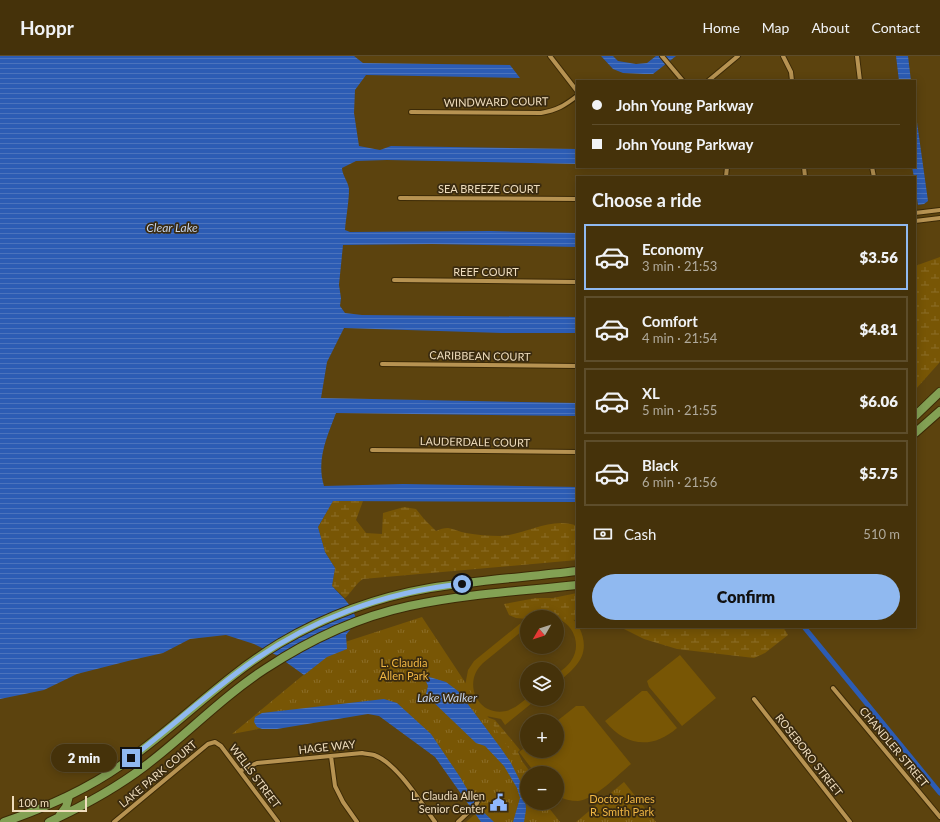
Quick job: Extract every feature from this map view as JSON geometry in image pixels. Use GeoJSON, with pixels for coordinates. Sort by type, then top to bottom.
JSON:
{"type":"FeatureCollection","features":[{"type":"Feature","properties":{"kind":"main road"},"geometry":{"type":"LineString","coordinates":[[916,415],[940,392]]}},
{"type":"Feature","properties":{"kind":"main road"},"geometry":{"type":"LineString","coordinates":[[916,432],[940,411]]}},
{"type":"Feature","properties":{"kind":"main road"},"geometry":{"type":"LineString","coordinates":[[4,822],[38,810],[69,796],[104,776],[131,758],[246,666],[297,634],[330,618],[364,605],[411,592],[449,585],[576,571]]}},
{"type":"Feature","properties":{"kind":"main road"},"geometry":{"type":"LineString","coordinates":[[49,822],[107,792],[145,766],[253,677],[306,644],[369,617],[408,606],[436,600],[576,584]]}},
{"type":"Feature","properties":{"kind":"main road"},"geometry":{"type":"LineString","coordinates":[[58,818],[66,807],[69,796]]}},
{"type":"Feature","properties":{"kind":"street"},"geometry":{"type":"LineString","coordinates":[[550,56],[576,90]]}},
{"type":"Feature","properties":{"kind":"street"},"geometry":{"type":"LineString","coordinates":[[662,56],[682,80]]}},
{"type":"Feature","properties":{"kind":"street"},"geometry":{"type":"LineString","coordinates":[[709,80],[738,56]]}},
{"type":"Feature","properties":{"kind":"street"},"geometry":{"type":"LineString","coordinates":[[783,56],[791,72],[792,80]]}},
{"type":"Feature","properties":{"kind":"street"},"geometry":{"type":"LineString","coordinates":[[857,56],[860,80]]}},
{"type":"Feature","properties":{"kind":"street","name":"WINDWARD COURT"},"geometry":{"type":"LineString","coordinates":[[411,112],[541,113],[564,106],[576,97]]}},
{"type":"Feature","properties":{"kind":"street","name":"SEA BREEZE COURT"},"geometry":{"type":"LineString","coordinates":[[400,198],[576,199]]}},
{"type":"Feature","properties":{"kind":"street"},"geometry":{"type":"LineString","coordinates":[[916,213],[940,210]]}},
{"type":"Feature","properties":{"kind":"street"},"geometry":{"type":"LineString","coordinates":[[916,221],[940,218]]}},
{"type":"Feature","properties":{"kind":"street","name":"REEF COURT"},"geometry":{"type":"LineString","coordinates":[[394,280],[576,282]]}},
{"type":"Feature","properties":{"kind":"street","name":"CARIBBEAN COURT"},"geometry":{"type":"LineString","coordinates":[[382,364],[576,366]]}},
{"type":"Feature","properties":{"kind":"street","name":"LAUDERDALE COURT"},"geometry":{"type":"LineString","coordinates":[[372,450],[576,452]]}},
{"type":"Feature","properties":{"kind":"street","name":"CHANDLER STREET"},"geometry":{"type":"LineString","coordinates":[[833,688],[940,817]]}},
{"type":"Feature","properties":{"kind":"street","name":"ROSEBORO STREET"},"geometry":{"type":"LineString","coordinates":[[754,699],[850,822]]}},
{"type":"Feature","properties":{"kind":"street","name":"WELLS STREET"},"geometry":{"type":"LineString","coordinates":[[215,742],[221,746],[278,822]]}},
{"type":"Feature","properties":{"kind":"street","name":"LAKE PARK COURT"},"geometry":{"type":"LineString","coordinates":[[114,822],[208,744],[215,742]]}},
{"type":"Feature","properties":{"kind":"street","name":"HAGE WAY"},"geometry":{"type":"LineString","coordinates":[[240,771],[257,763],[362,753],[375,756],[389,764],[397,771],[435,822]]}},
{"type":"Feature","properties":{"kind":"street"},"geometry":{"type":"LineString","coordinates":[[331,756],[335,786],[343,802],[357,822]]}},
{"type":"Feature","properties":{"kind":"street"},"geometry":{"type":"LineString","coordinates":[[458,822],[477,803]]}},
{"type":"Feature","properties":{"kind":"green space"},"geometry":{"type":"Polygon","coordinates":[[[940,257],[940,362],[916,389],[916,266],[940,257]]]}},
{"type":"Feature","properties":{"kind":"green space"},"geometry":{"type":"Polygon","coordinates":[[[333,501],[363,501],[356,520],[366,533],[382,534],[383,513],[404,507],[416,509],[436,531],[448,528],[470,534],[500,536],[519,533],[558,523],[568,524],[576,526],[576,560],[363,579],[345,598],[332,586],[335,568],[325,552],[318,527],[333,501]]]}},
{"type":"Feature","properties":{"kind":"green space"},"geometry":{"type":"Polygon","coordinates":[[[576,593],[576,620],[564,619],[564,610],[520,610],[520,618],[516,618],[509,615],[504,604],[536,598],[553,598],[576,593]]]}},
{"type":"Feature","properties":{"kind":"green space"},"geometry":{"type":"Polygon","coordinates":[[[544,604],[556,610],[537,610],[544,604]]]}},
{"type":"Feature","properties":{"kind":"green space"},"geometry":{"type":"Polygon","coordinates":[[[564,614],[573,619],[576,623],[576,628],[579,628],[584,645],[580,659],[571,671],[564,677],[564,668],[571,661],[576,649],[576,642],[572,630],[564,622],[564,614]]]}},
{"type":"Feature","properties":{"kind":"green space","name":"L. Claudia Allen Park"},"geometry":{"type":"Polygon","coordinates":[[[422,617],[520,766],[520,810],[551,810],[560,822],[466,822],[474,815],[433,747],[379,706],[232,734],[342,643],[422,617]]]}},
{"type":"Feature","properties":{"kind":"green space"},"geometry":{"type":"Polygon","coordinates":[[[520,624],[520,633],[483,663],[477,671],[474,679],[473,688],[476,696],[480,703],[487,709],[506,711],[520,704],[520,706],[528,706],[505,725],[501,719],[486,716],[465,686],[468,670],[474,661],[520,624]]]}},
{"type":"Feature","properties":{"kind":"green space"},"geometry":{"type":"Polygon","coordinates":[[[622,628],[784,628],[788,635],[765,653],[754,658],[677,649],[644,639],[622,628]]]}},
{"type":"Feature","properties":{"kind":"green space"},"geometry":{"type":"Polygon","coordinates":[[[680,655],[716,698],[682,726],[649,687],[647,681],[680,655]]]}},
{"type":"Feature","properties":{"kind":"green space"},"geometry":{"type":"Polygon","coordinates":[[[642,691],[647,691],[677,728],[658,740],[639,742],[630,740],[621,736],[605,721],[642,691]]]}},
{"type":"Feature","properties":{"kind":"green space"},"geometry":{"type":"Polygon","coordinates":[[[576,706],[584,706],[631,764],[599,791],[584,800],[573,801],[564,799],[564,766],[530,766],[524,758],[564,758],[564,715],[576,706]]]}},
{"type":"Feature","properties":{"kind":"green space"},"geometry":{"type":"Polygon","coordinates":[[[481,715],[495,720],[520,750],[518,752],[520,758],[526,766],[520,766],[520,797],[481,715]]]}},
{"type":"Feature","properties":{"kind":"green space","name":"Doctor James R. Smith Park"},"geometry":{"type":"Polygon","coordinates":[[[624,782],[656,822],[576,822],[624,782]]]}},
{"type":"Feature","properties":{"kind":"water","name":"Clear Lake"},"geometry":{"type":"Polygon","coordinates":[[[0,56],[354,56],[363,63],[510,65],[520,78],[366,75],[355,90],[354,113],[359,146],[380,150],[391,146],[576,149],[576,164],[387,160],[356,161],[342,168],[349,189],[345,230],[350,232],[491,231],[576,233],[576,247],[432,244],[343,245],[339,285],[341,298],[340,306],[345,313],[362,315],[576,317],[576,333],[502,333],[344,328],[327,362],[321,398],[576,403],[576,416],[336,413],[329,431],[322,458],[322,476],[324,486],[403,484],[576,487],[576,502],[333,501],[318,527],[325,552],[335,568],[332,586],[350,605],[357,621],[346,635],[347,649],[327,657],[304,675],[276,655],[254,644],[226,635],[190,639],[163,653],[77,674],[44,690],[0,699],[0,56]]]}},
{"type":"Feature","properties":{"kind":"water"},"geometry":{"type":"Polygon","coordinates":[[[601,56],[613,56],[618,61],[636,64],[647,63],[656,56],[676,56],[653,74],[644,74],[623,73],[613,69],[601,56]]]}},
{"type":"Feature","properties":{"kind":"water"},"geometry":{"type":"Polygon","coordinates":[[[896,56],[908,56],[911,80],[899,80],[896,56]]]}},
{"type":"Feature","properties":{"kind":"water"},"geometry":{"type":"Polygon","coordinates":[[[916,115],[928,201],[924,204],[918,205],[916,176],[914,176],[912,168],[916,168],[916,115]]]}},
{"type":"Feature","properties":{"kind":"water","name":"Lake Walker"},"geometry":{"type":"Polygon","coordinates":[[[423,675],[446,682],[458,691],[511,763],[520,781],[520,798],[517,788],[504,766],[485,746],[476,743],[429,698],[426,694],[428,686],[423,675]]]}},
{"type":"Feature","properties":{"kind":"water","name":"Lake Walker"},"geometry":{"type":"Polygon","coordinates":[[[384,699],[397,703],[431,734],[460,777],[477,806],[494,822],[481,822],[435,757],[379,716],[368,714],[277,729],[262,729],[257,727],[254,722],[255,717],[262,713],[384,699]]]}},
{"type":"Feature","properties":{"kind":"water","name":"Lake Walker"},"geometry":{"type":"Polygon","coordinates":[[[520,798],[520,810],[526,810],[524,822],[513,822],[520,798]]]}},
{"type":"Feature","properties":{"kind":"waterway"},"geometry":{"type":"LineString","coordinates":[[805,628],[940,793]]}},
{"type":"Feature","properties":{"kind":"place","name":"L. Claudia Allen Senior Center"},"geometry":{"type":"Point","coordinates":[498,802]}},
{"type":"Feature","properties":{"kind":"route"},"geometry":{"type":"LineString","coordinates":[[131,758],[246,666],[272,648],[297,634],[338,614],[392,596],[449,585],[462,584]]}}]}
